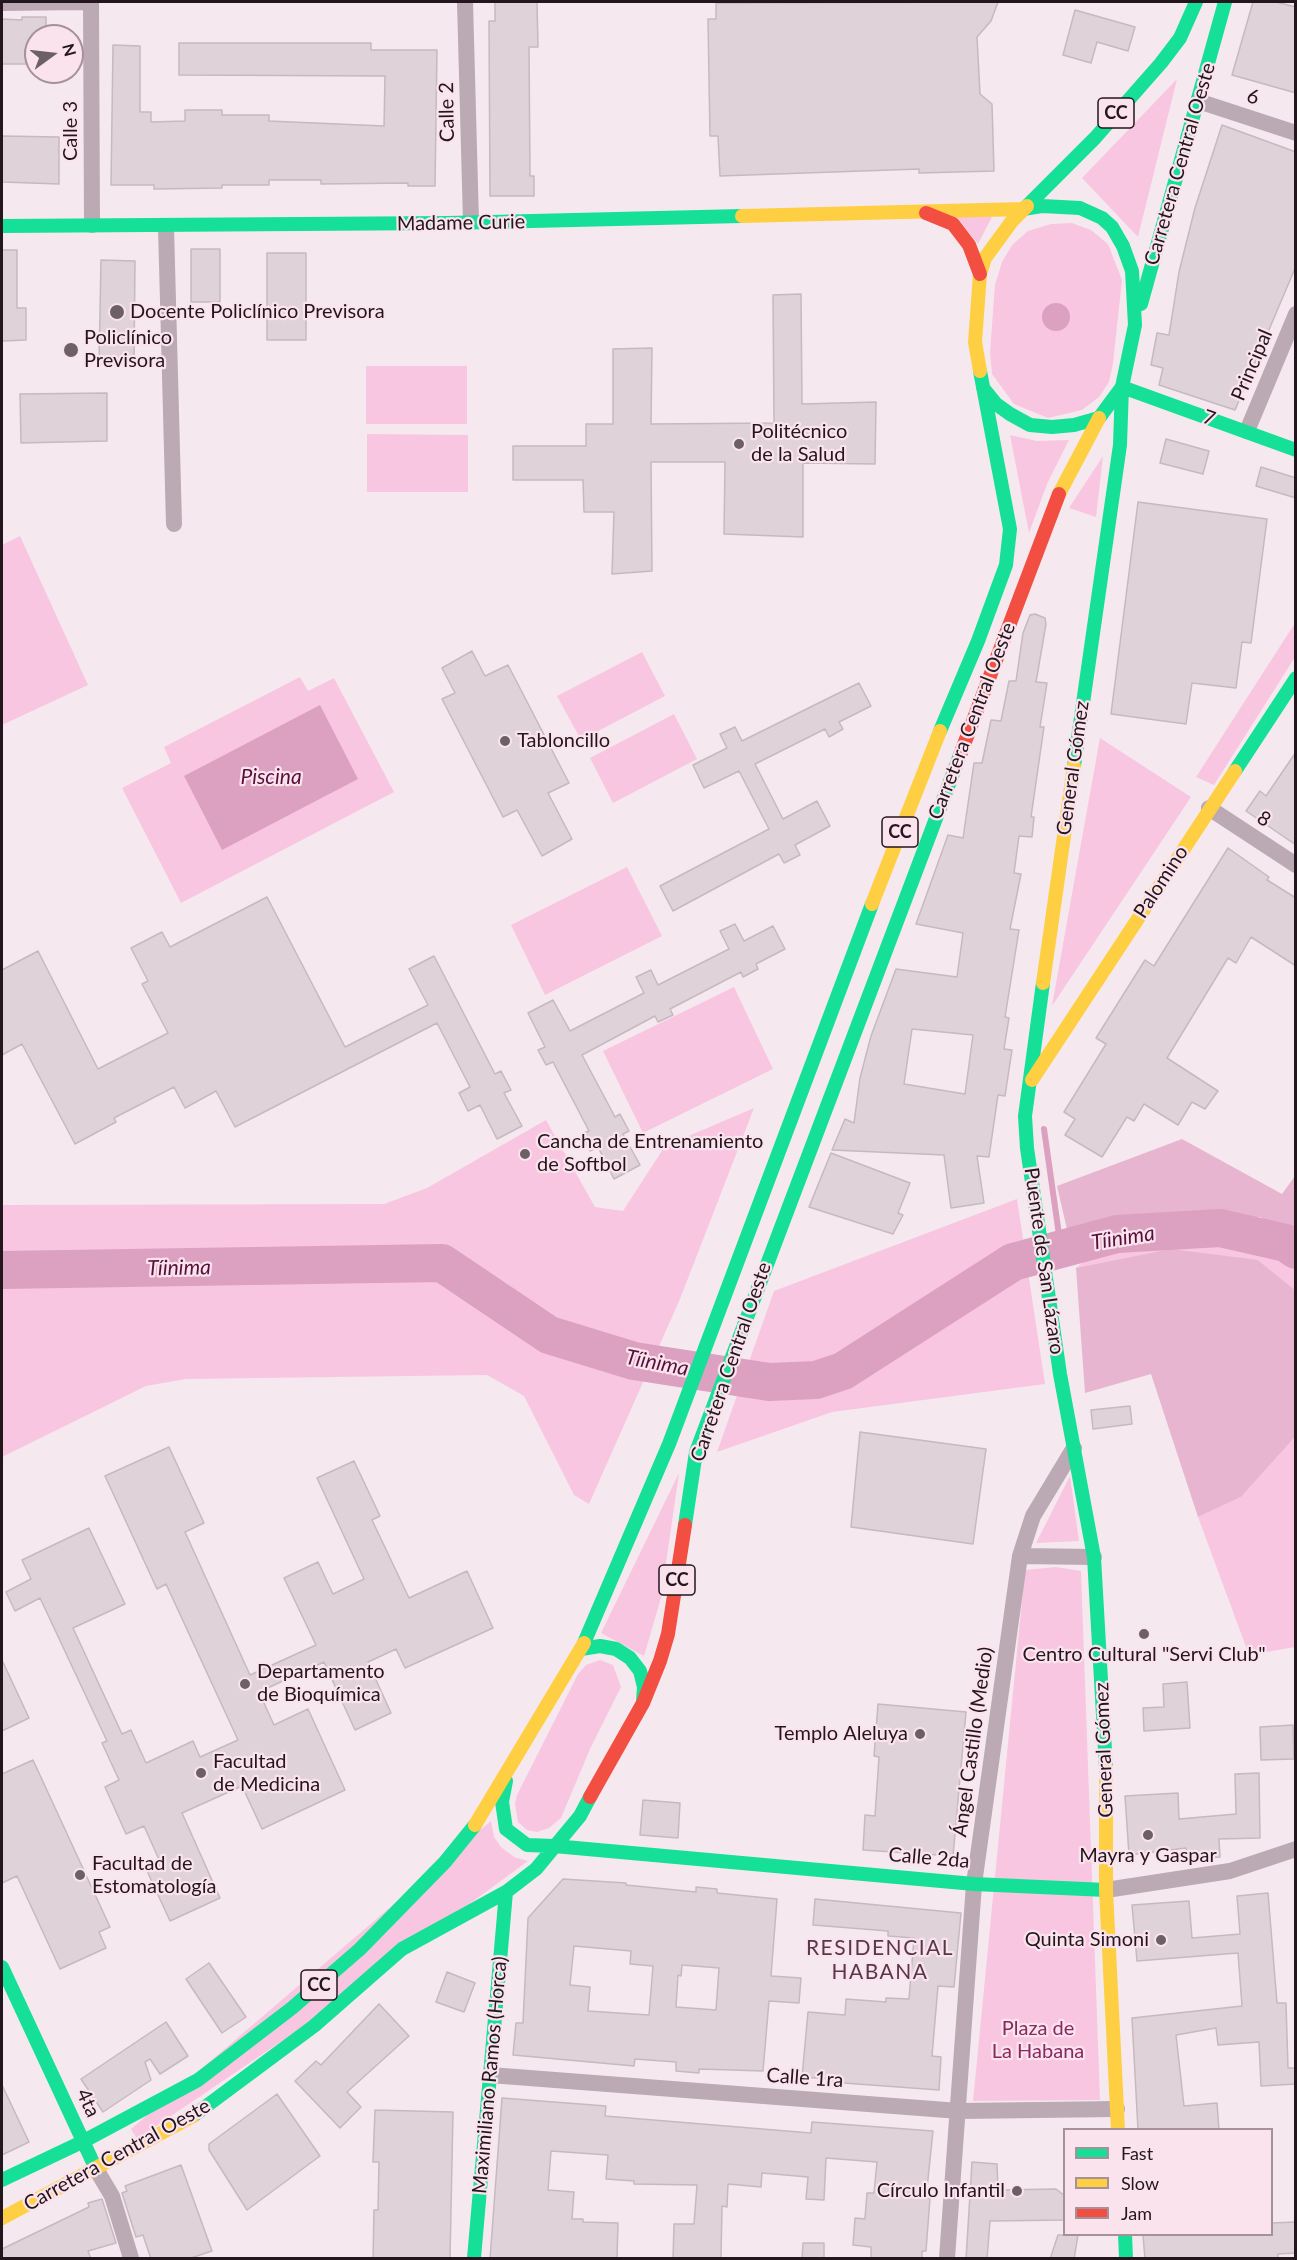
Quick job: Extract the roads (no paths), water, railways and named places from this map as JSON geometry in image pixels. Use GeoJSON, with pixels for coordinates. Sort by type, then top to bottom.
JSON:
{"type":"FeatureCollection","features":[{"type":"Feature","properties":{"kind":"main road","name":"Carretera Central Oeste"},"geometry":{"type":"LineString","coordinates":[[1023,209],[1095,138],[1161,63],[1180,38],[1196,2]]}},
{"type":"Feature","properties":{"kind":"main road","name":"Carretera Central Oeste"},"geometry":{"type":"LineString","coordinates":[[1135,325],[1225,2]]}},
{"type":"Feature","properties":{"kind":"main road"},"geometry":{"type":"LineString","coordinates":[[1061,171],[1102,218]]}},
{"type":"Feature","properties":{"kind":"main road"},"geometry":{"type":"LineString","coordinates":[[1023,209],[1042,206],[1080,208],[1102,218]]}},
{"type":"Feature","properties":{"kind":"main road","name":"Madame Curie"},"geometry":{"type":"LineString","coordinates":[[5,226],[166,227],[471,222],[1023,209]]}},
{"type":"Feature","properties":{"kind":"main road","name":"CC"},"geometry":{"type":"LineString","coordinates":[[983,388],[975,342],[980,274],[985,258],[1003,231],[1023,209]]}},
{"type":"Feature","properties":{"kind":"main road","name":"Madame Curie"},"geometry":{"type":"LineString","coordinates":[[921,211],[953,224],[969,246],[980,274]]}},
{"type":"Feature","properties":{"kind":"main road","name":"CC"},"geometry":{"type":"LineString","coordinates":[[1099,418],[1122,387],[1135,325],[1132,271],[1123,246],[1112,228],[1102,218]]}},
{"type":"Feature","properties":{"kind":"main road","name":"7"},"geometry":{"type":"LineString","coordinates":[[1122,387],[1296,450]]}},
{"type":"Feature","properties":{"kind":"main road","name":"General Gómez"},"geometry":{"type":"LineString","coordinates":[[1027,1148],[1025,1116],[1028,1087],[1120,445],[1122,387]]}},
{"type":"Feature","properties":{"kind":"main road","name":"Carretera Central Oeste"},"geometry":{"type":"LineString","coordinates":[[2,2180],[82,2142],[198,2080],[292,2008],[360,1949],[445,1862],[468,1834],[507,1774],[581,1649],[669,1444],[924,770],[978,641],[1006,565],[1010,529],[983,388]]}},
{"type":"Feature","properties":{"kind":"main road"},"geometry":{"type":"LineString","coordinates":[[983,388],[996,404],[1030,425],[1052,427],[1074,425],[1099,418]]}},
{"type":"Feature","properties":{"kind":"main road","name":"Carretera Central Oeste"},"geometry":{"type":"LineString","coordinates":[[2,2218],[172,2129],[246,2079],[314,2026],[402,1949],[440,1926],[506,1892],[536,1869],[580,1816],[643,1703],[668,1634],[696,1452],[1064,482],[1099,418]]}},
{"type":"Feature","properties":{"kind":"main road","name":"Palomino"},"geometry":{"type":"LineString","coordinates":[[1028,1087],[1296,678]]}},
{"type":"Feature","properties":{"kind":"main road","name":"Puente de San Lázaro"},"geometry":{"type":"LineString","coordinates":[[1027,1148],[1060,1374]]}},
{"type":"Feature","properties":{"kind":"main road","name":"General Gómez"},"geometry":{"type":"LineString","coordinates":[[1060,1374],[1094,1557],[1106,1762],[1106,1890],[1118,2128]]}},
{"type":"Feature","properties":{"kind":"main road"},"geometry":{"type":"LineString","coordinates":[[581,1649],[600,1646],[616,1649],[630,1658],[640,1671],[644,1687],[643,1703]]}},
{"type":"Feature","properties":{"kind":"main road","name":"Calle 2da"},"geometry":{"type":"LineString","coordinates":[[507,1774],[502,1802],[506,1829],[527,1845],[974,1884],[1106,1890]]}},
{"type":"Feature","properties":{"kind":"main road","name":"Maximiliano Ramos (Horca)"},"geometry":{"type":"LineString","coordinates":[[474,2259],[506,1892]]}},
{"type":"Feature","properties":{"kind":"main road","name":"4ta"},"geometry":{"type":"LineString","coordinates":[[2,1967],[96,2169]]}},
{"type":"Feature","properties":{"kind":"main road"},"geometry":{"type":"LineString","coordinates":[[1125,2236],[1126,2259]]}},
{"type":"Feature","properties":{"kind":"street"},"geometry":{"type":"LineString","coordinates":[[2,3],[83,2]]}},
{"type":"Feature","properties":{"kind":"street","name":"Calle 3"},"geometry":{"type":"LineString","coordinates":[[91,2],[92,225]]}},
{"type":"Feature","properties":{"kind":"street","name":"Calle 2"},"geometry":{"type":"LineString","coordinates":[[465,2],[471,222]]}},
{"type":"Feature","properties":{"kind":"street","name":"6"},"geometry":{"type":"LineString","coordinates":[[1198,101],[1296,133]]}},
{"type":"Feature","properties":{"kind":"street"},"geometry":{"type":"LineString","coordinates":[[166,227],[174,524]]}},
{"type":"Feature","properties":{"kind":"street","name":"Principal"},"geometry":{"type":"LineString","coordinates":[[1247,431],[1296,315]]}},
{"type":"Feature","properties":{"kind":"street","name":"8"},"geometry":{"type":"LineString","coordinates":[[1209,808],[1296,865]]}},
{"type":"Feature","properties":{"kind":"street","name":"Ángel Castillo (Medio)"},"geometry":{"type":"LineString","coordinates":[[947,2259],[974,1884],[1020,1556],[1033,1516],[1074,1448]]}},
{"type":"Feature","properties":{"kind":"street"},"geometry":{"type":"LineString","coordinates":[[1020,1556],[1094,1557]]}},
{"type":"Feature","properties":{"kind":"street","name":"Calle 2da"},"geometry":{"type":"LineString","coordinates":[[1106,1890],[1230,1872],[1296,1849]]}},
{"type":"Feature","properties":{"kind":"street","name":"Calle 1ra"},"geometry":{"type":"LineString","coordinates":[[490,2075],[959,2111],[1117,2109]]}},
{"type":"Feature","properties":{"kind":"street","name":"4ta"},"geometry":{"type":"LineString","coordinates":[[96,2169],[112,2196],[131,2259]]}},
{"type":"Feature","properties":{"kind":"water"},"geometry":{"type":"Polygon","coordinates":[[[1056,303],[1066,307],[1070,317],[1066,327],[1056,331],[1046,327],[1042,317],[1046,307],[1056,303]]]}},
{"type":"Feature","properties":{"kind":"water","name":"Piscina"},"geometry":{"type":"Polygon","coordinates":[[[320,705],[358,779],[222,850],[184,776],[320,705]]]}},
{"type":"Feature","properties":{"kind":"waterway"},"geometry":{"type":"LineString","coordinates":[[1044,1129],[1061,1249]]}},
{"type":"Feature","properties":{"kind":"waterway","name":"Tíinima"},"geometry":{"type":"LineString","coordinates":[[2,1270],[442,1263],[549,1335],[634,1361],[769,1382],[816,1380],[843,1371],[1013,1262],[1117,1234],[1220,1228],[1286,1243],[1296,1250]]}},
{"type":"Feature","properties":{"kind":"place","name":"Docente Policlínico Previsora"},"geometry":{"type":"Point","coordinates":[117,312]}},
{"type":"Feature","properties":{"kind":"place","name":"Policlínico Previsora"},"geometry":{"type":"Point","coordinates":[71,350]}},
{"type":"Feature","properties":{"kind":"place","name":"Politécnico de la Salud"},"geometry":{"type":"Point","coordinates":[739,444]}},
{"type":"Feature","properties":{"kind":"place","name":"Tabloncillo"},"geometry":{"type":"Point","coordinates":[505,741]}},
{"type":"Feature","properties":{"kind":"place","name":"Cancha de Entrenamiento de Softbol"},"geometry":{"type":"Point","coordinates":[525,1154]}},
{"type":"Feature","properties":{"kind":"place","name":"Centro Cultural \"Servi Club\""},"geometry":{"type":"Point","coordinates":[1144,1634]}},
{"type":"Feature","properties":{"kind":"place","name":"Departamento de Bioquímica"},"geometry":{"type":"Point","coordinates":[245,1684]}},
{"type":"Feature","properties":{"kind":"place","name":"Templo Aleluya"},"geometry":{"type":"Point","coordinates":[920,1734]}},
{"type":"Feature","properties":{"kind":"place","name":"Facultad de Medicina"},"geometry":{"type":"Point","coordinates":[201,1773]}},
{"type":"Feature","properties":{"kind":"place","name":"Mayra y Gaspar"},"geometry":{"type":"Point","coordinates":[1148,1835]}},
{"type":"Feature","properties":{"kind":"place","name":"Facultad de Estomatología"},"geometry":{"type":"Point","coordinates":[80,1875]}},
{"type":"Feature","properties":{"kind":"place","name":"Quinta Simoni"},"geometry":{"type":"Point","coordinates":[1161,1940]}},
{"type":"Feature","properties":{"kind":"place","name":"Círculo Infantil"},"geometry":{"type":"Point","coordinates":[1017,2191]}},
{"type":"Feature","properties":{"kind":"district","name":"RESIDENCIAL HABANA"},"geometry":{"type":"Point","coordinates":[880,1960]}},
{"type":"Feature","properties":{"kind":"park label","name":"Plaza de La Habana"},"geometry":{"type":"Point","coordinates":[1038,2040]}}]}
